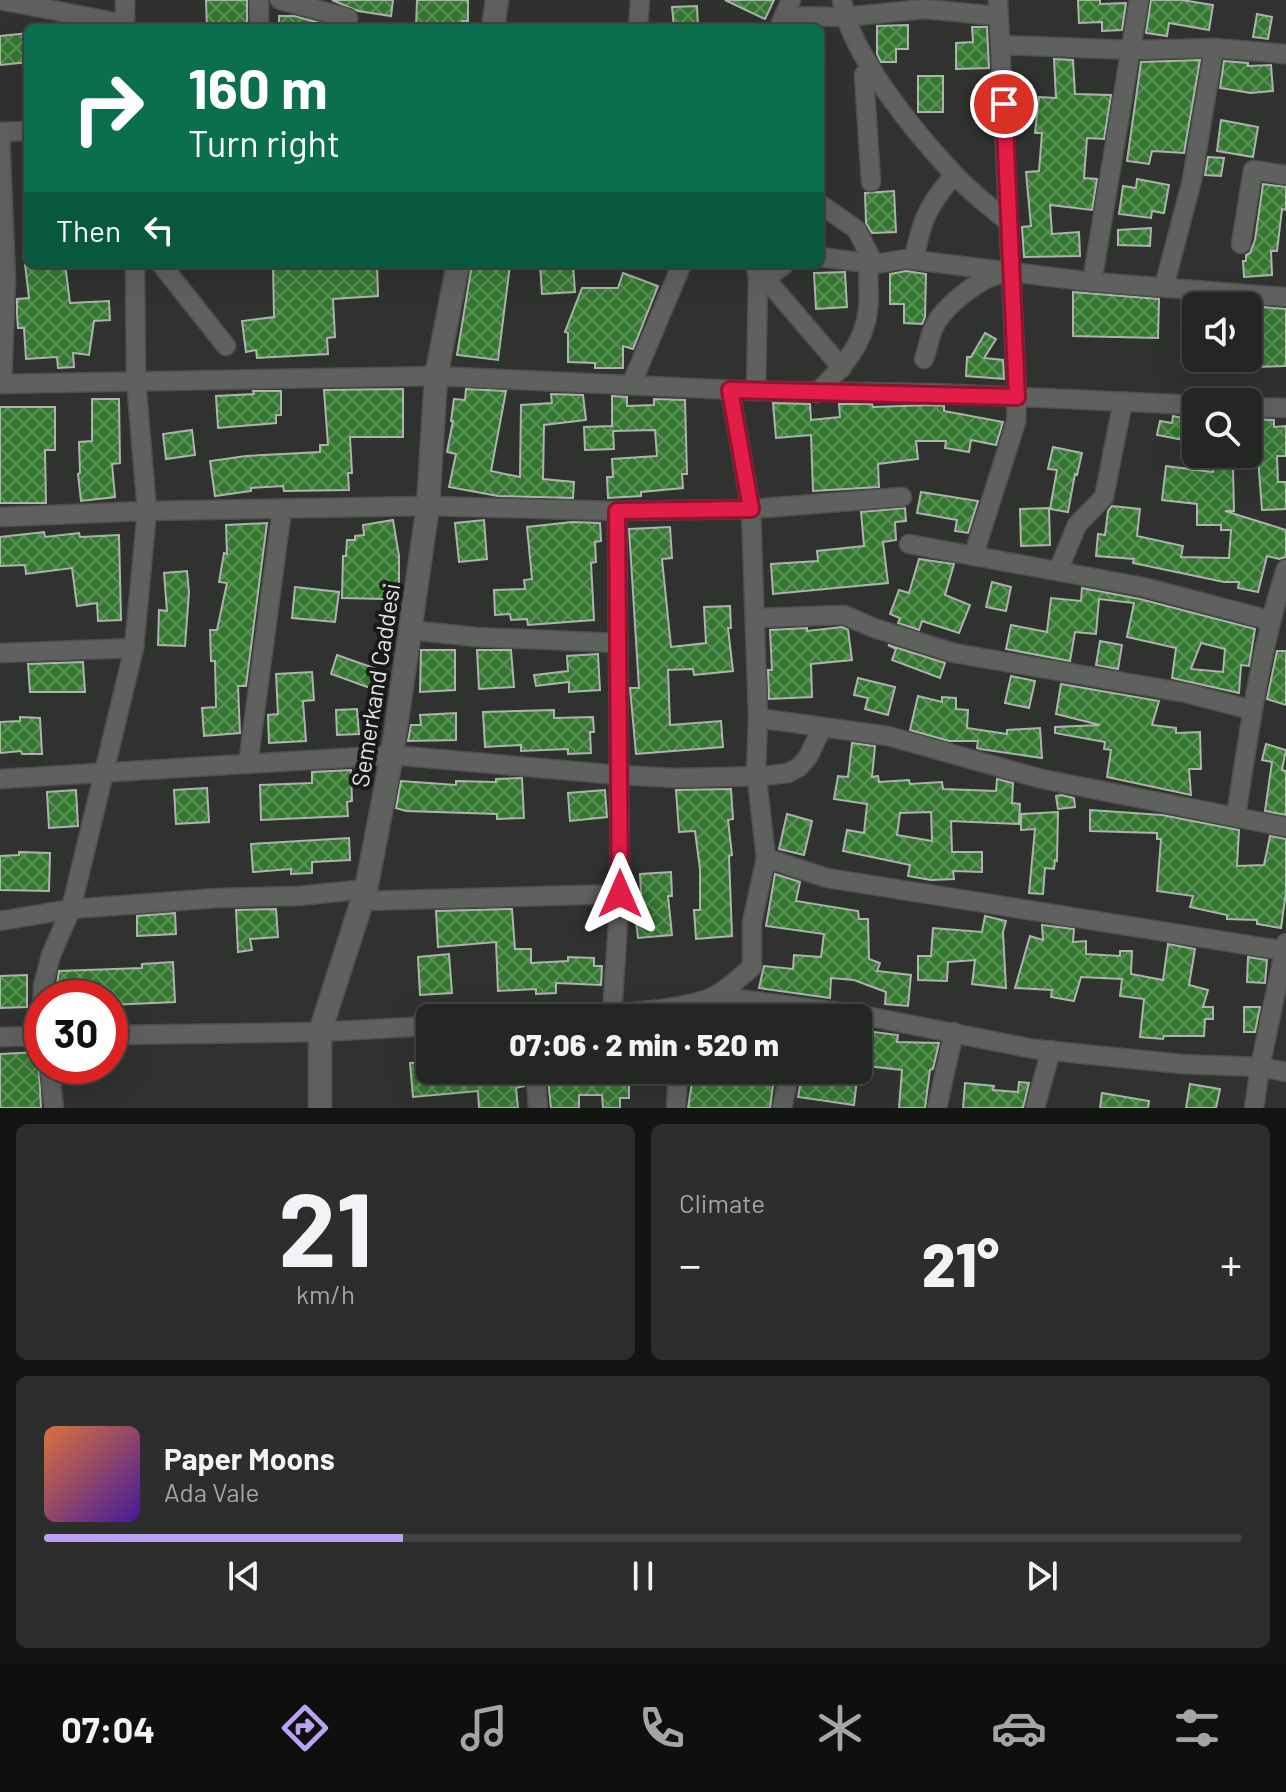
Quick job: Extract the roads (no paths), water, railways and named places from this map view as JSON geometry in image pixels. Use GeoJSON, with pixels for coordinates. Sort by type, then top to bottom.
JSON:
{"type":"FeatureCollection","features":[{"type":"Feature","properties":{"kind":"street"},"geometry":{"type":"LineString","coordinates":[[0,0],[115,24]]}},
{"type":"Feature","properties":{"kind":"street"},"geometry":{"type":"LineString","coordinates":[[125,0],[125,24]]}},
{"type":"Feature","properties":{"kind":"street"},"geometry":{"type":"LineString","coordinates":[[259,0],[259,24]]}},
{"type":"Feature","properties":{"kind":"street"},"geometry":{"type":"LineString","coordinates":[[280,0],[348,18]]}},
{"type":"Feature","properties":{"kind":"street"},"geometry":{"type":"LineString","coordinates":[[494,24],[497,0]]}},
{"type":"Feature","properties":{"kind":"street"},"geometry":{"type":"LineString","coordinates":[[638,24],[640,0]]}},
{"type":"Feature","properties":{"kind":"street"},"geometry":{"type":"LineString","coordinates":[[1092,282],[1139,0]]}},
{"type":"Feature","properties":{"kind":"street"},"geometry":{"type":"LineString","coordinates":[[843,8],[859,51],[895,103],[954,175],[1009,223]]}},
{"type":"Feature","properties":{"kind":"street"},"geometry":{"type":"LineString","coordinates":[[785,15],[843,8],[998,8],[1016,422],[974,554]]}},
{"type":"Feature","properties":{"kind":"street"},"geometry":{"type":"LineString","coordinates":[[1001,45],[1133,50],[1214,48],[1286,54]]}},
{"type":"Feature","properties":{"kind":"street"},"geometry":{"type":"LineString","coordinates":[[1164,287],[1192,180],[1214,48]]}},
{"type":"Feature","properties":{"kind":"street"},"geometry":{"type":"LineString","coordinates":[[870,67],[864,75],[871,182]]}},
{"type":"Feature","properties":{"kind":"street"},"geometry":{"type":"LineString","coordinates":[[24,131],[0,132],[3,279],[1,384],[436,376],[756,391],[933,393],[1182,404]]}},
{"type":"Feature","properties":{"kind":"street"},"geometry":{"type":"LineString","coordinates":[[1241,244],[1253,170],[1286,175]]}},
{"type":"Feature","properties":{"kind":"street"},"geometry":{"type":"LineString","coordinates":[[914,260],[920,228],[933,200],[954,175]]}},
{"type":"Feature","properties":{"kind":"street"},"geometry":{"type":"LineString","coordinates":[[824,207],[857,230],[874,264]]}},
{"type":"Feature","properties":{"kind":"street"},"geometry":{"type":"LineString","coordinates":[[824,258],[874,264],[914,260],[1092,282],[1286,297]]}},
{"type":"Feature","properties":{"kind":"street"},"geometry":{"type":"LineString","coordinates":[[817,393],[848,361],[862,333],[868,309],[869,265],[874,264]]}},
{"type":"Feature","properties":{"kind":"street"},"geometry":{"type":"LineString","coordinates":[[45,980],[51,955],[71,909],[134,648],[147,511],[136,380],[135,268]]}},
{"type":"Feature","properties":{"kind":"street"},"geometry":{"type":"LineString","coordinates":[[164,268],[226,346]]}},
{"type":"Feature","properties":{"kind":"street","name":"Semerkand Caddesi"},"geometry":{"type":"LineString","coordinates":[[320,1108],[320,1032],[364,895],[392,755],[428,506],[436,376],[457,268]]}},
{"type":"Feature","properties":{"kind":"street"},"geometry":{"type":"LineString","coordinates":[[631,385],[680,268]]}},
{"type":"Feature","properties":{"kind":"street"},"geometry":{"type":"LineString","coordinates":[[924,359],[936,322],[944,314],[977,283],[991,275],[1011,272]]}},
{"type":"Feature","properties":{"kind":"street"},"geometry":{"type":"LineString","coordinates":[[759,276],[842,368]]}},
{"type":"Feature","properties":{"kind":"street"},"geometry":{"type":"LineString","coordinates":[[756,391],[759,276]]}},
{"type":"Feature","properties":{"kind":"street"},"geometry":{"type":"LineString","coordinates":[[697,1004],[716,996],[752,967],[752,922],[766,858],[757,775],[757,618],[751,509],[730,390]]}},
{"type":"Feature","properties":{"kind":"street"},"geometry":{"type":"LineString","coordinates":[[1058,571],[1077,525],[1104,497],[1123,401]]}},
{"type":"Feature","properties":{"kind":"street"},"geometry":{"type":"LineString","coordinates":[[1262,407],[1286,408]]}},
{"type":"Feature","properties":{"kind":"street"},"geometry":{"type":"LineString","coordinates":[[0,517],[428,506],[617,511],[751,509],[902,497]]}},
{"type":"Feature","properties":{"kind":"street"},"geometry":{"type":"LineString","coordinates":[[248,764],[282,509]]}},
{"type":"Feature","properties":{"kind":"street"},"geometry":{"type":"LineString","coordinates":[[613,1004],[620,894],[617,511]]}},
{"type":"Feature","properties":{"kind":"street"},"geometry":{"type":"LineString","coordinates":[[909,544],[1143,587],[1269,620]]}},
{"type":"Feature","properties":{"kind":"street"},"geometry":{"type":"LineString","coordinates":[[1236,816],[1269,620],[1286,569]]}},
{"type":"Feature","properties":{"kind":"street"},"geometry":{"type":"LineString","coordinates":[[757,618],[844,615],[874,628],[954,653],[1186,693],[1252,710]]}},
{"type":"Feature","properties":{"kind":"street"},"geometry":{"type":"LineString","coordinates":[[410,630],[476,637],[618,643]]}},
{"type":"Feature","properties":{"kind":"street"},"geometry":{"type":"LineString","coordinates":[[0,653],[134,648]]}},
{"type":"Feature","properties":{"kind":"street"},"geometry":{"type":"LineString","coordinates":[[758,718],[888,736],[1042,779],[1286,827]]}},
{"type":"Feature","properties":{"kind":"street"},"geometry":{"type":"LineString","coordinates":[[0,779],[392,755],[619,775],[675,778],[757,775],[788,773],[799,767],[808,757],[822,728]]}},
{"type":"Feature","properties":{"kind":"street"},"geometry":{"type":"LineString","coordinates":[[766,858],[827,878],[1286,948],[1254,1108]]}},
{"type":"Feature","properties":{"kind":"street"},"geometry":{"type":"LineString","coordinates":[[0,921],[71,909],[218,898],[620,894]]}},
{"type":"Feature","properties":{"kind":"street"},"geometry":{"type":"LineString","coordinates":[[42,915],[51,955]]}},
{"type":"Feature","properties":{"kind":"street"},"geometry":{"type":"LineString","coordinates":[[716,996],[758,1004]]}},
{"type":"Feature","properties":{"kind":"street"},"geometry":{"type":"LineString","coordinates":[[872,1021],[954,1032],[1051,1050],[1181,1064],[1260,1067],[1286,1072]]}},
{"type":"Feature","properties":{"kind":"street"},"geometry":{"type":"LineString","coordinates":[[128,1035],[320,1032],[416,1027]]}},
{"type":"Feature","properties":{"kind":"street"},"geometry":{"type":"LineString","coordinates":[[937,1108],[954,1032]]}},
{"type":"Feature","properties":{"kind":"street"},"geometry":{"type":"LineString","coordinates":[[0,1037],[24,1036]]}},
{"type":"Feature","properties":{"kind":"street"},"geometry":{"type":"LineString","coordinates":[[1035,1108],[1051,1050]]}},
{"type":"Feature","properties":{"kind":"street"},"geometry":{"type":"LineString","coordinates":[[51,1084],[54,1108]]}},
{"type":"Feature","properties":{"kind":"street"},"geometry":{"type":"LineString","coordinates":[[536,1084],[538,1108]]}},
{"type":"Feature","properties":{"kind":"street"},"geometry":{"type":"LineString","coordinates":[[676,1108],[677,1084]]}},
{"type":"Feature","properties":{"kind":"street"},"geometry":{"type":"LineString","coordinates":[[782,1108],[787,1084]]}}]}
